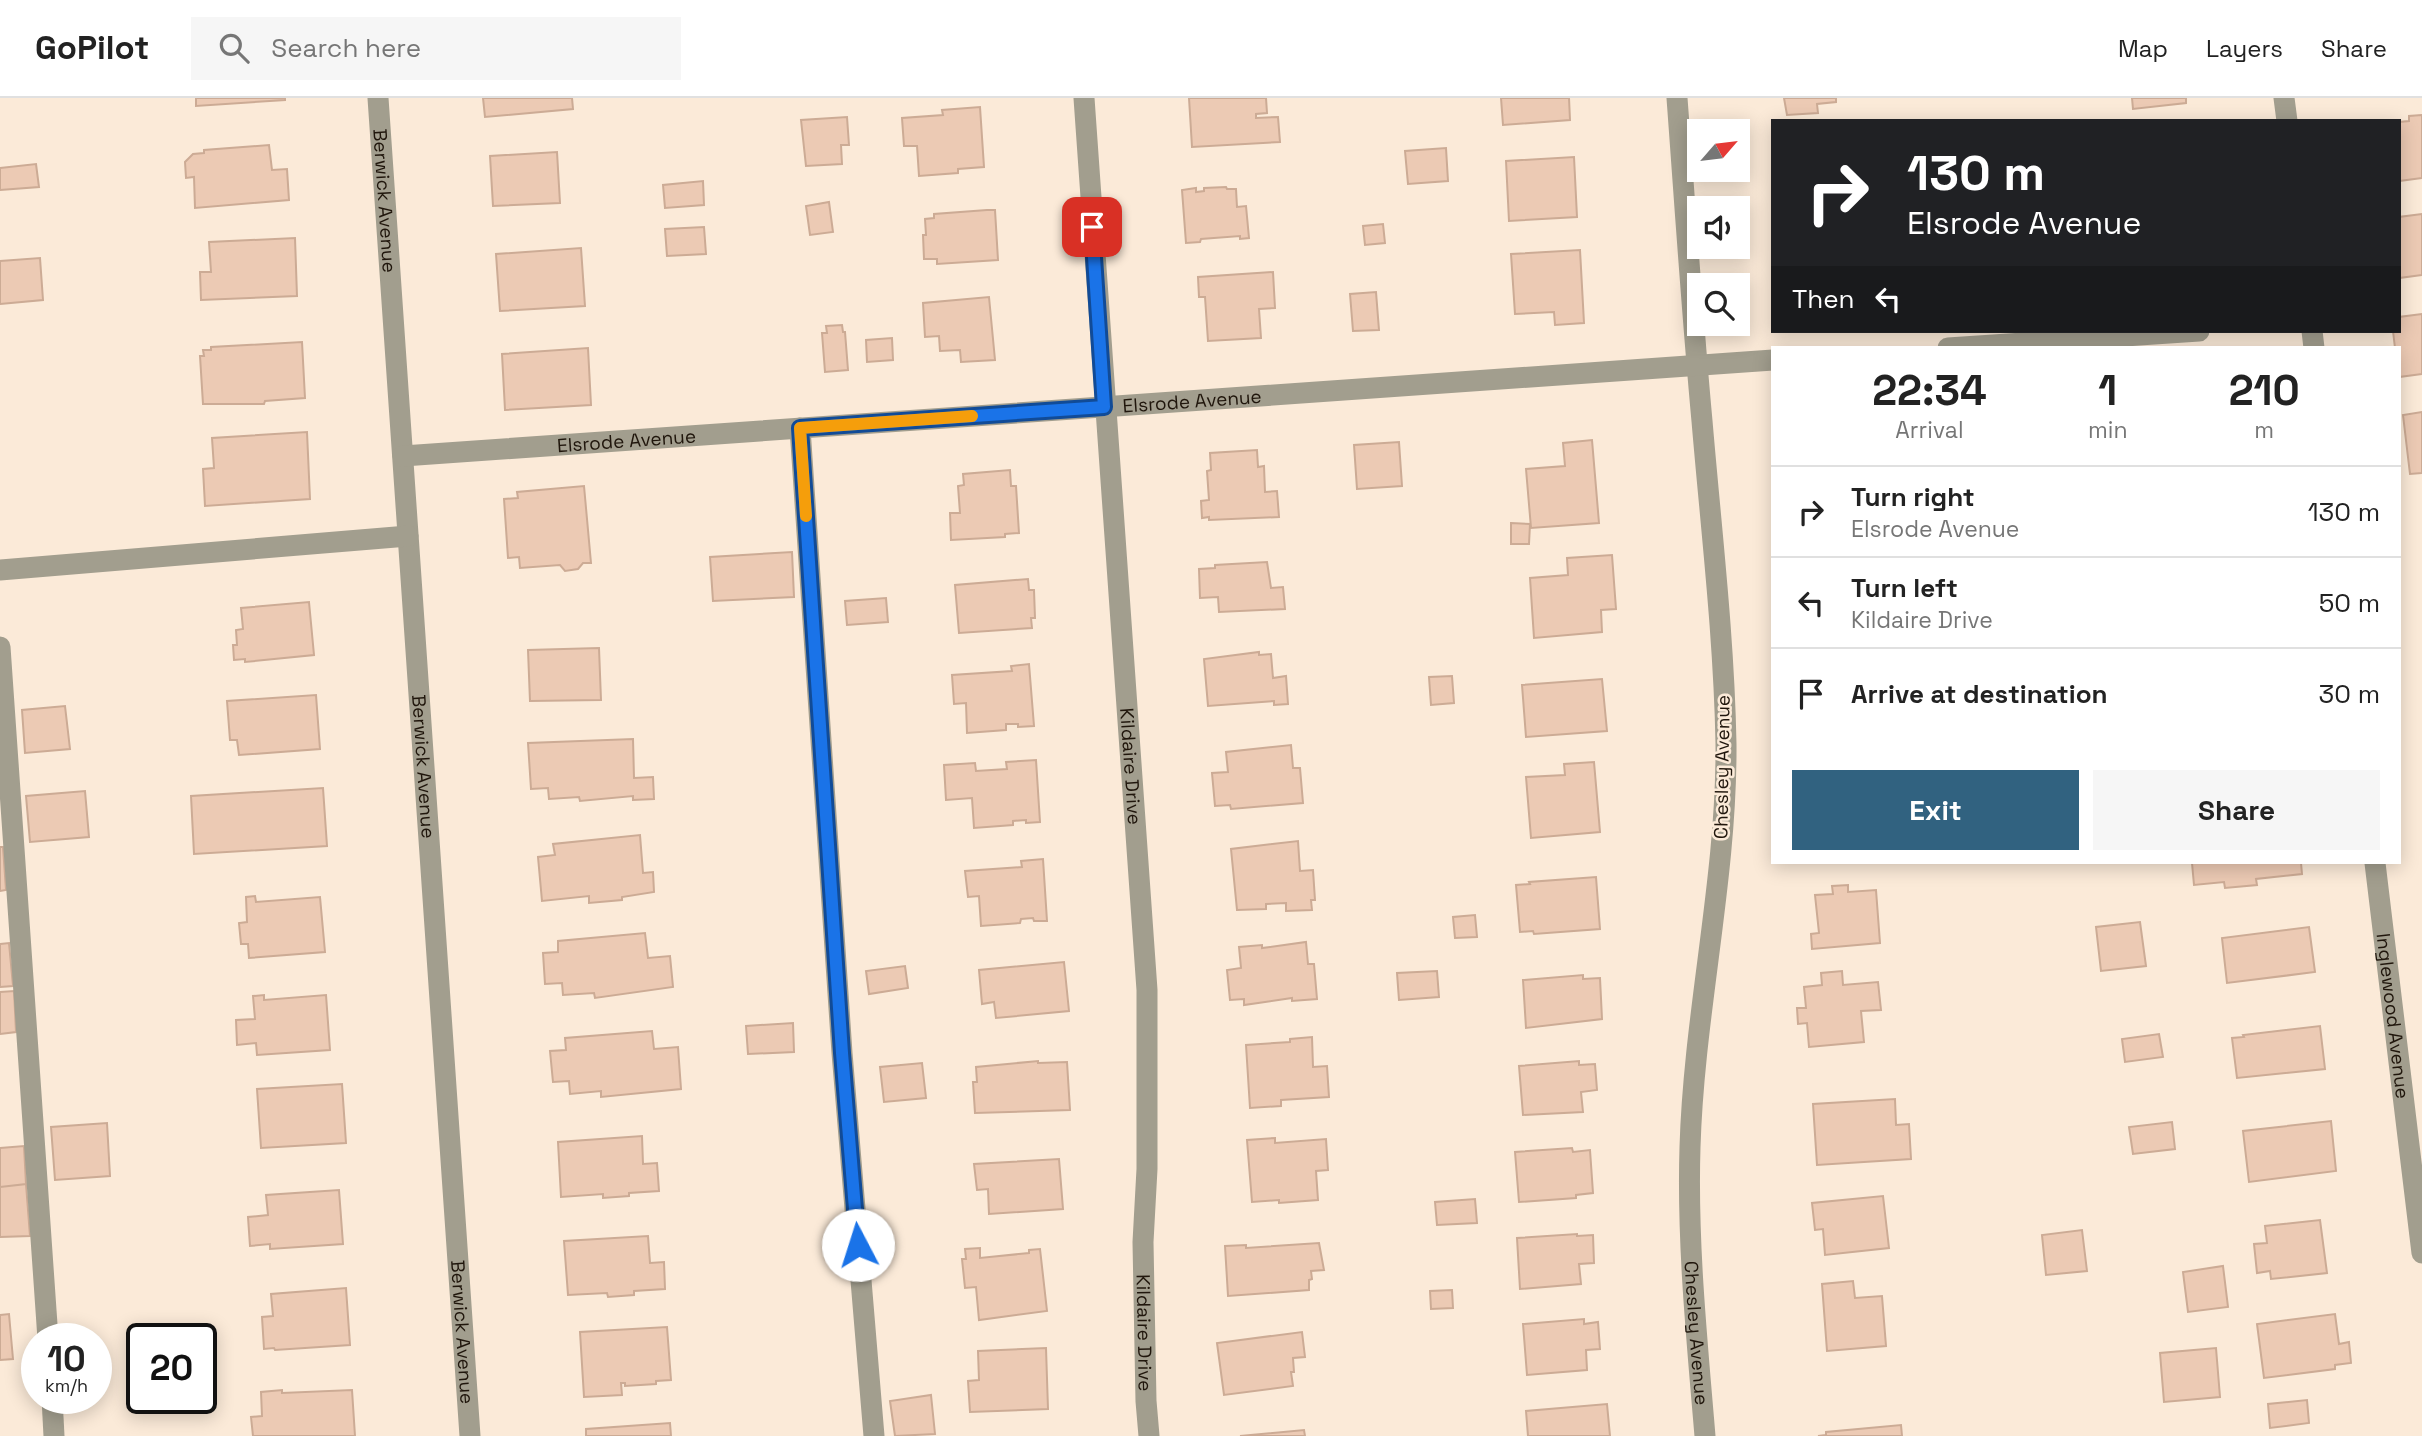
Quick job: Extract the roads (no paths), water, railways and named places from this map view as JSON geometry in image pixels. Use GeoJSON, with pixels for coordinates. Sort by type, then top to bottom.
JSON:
{"type":"FeatureCollection","features":[{"type":"Feature","properties":{"kind":"street","name":"Berwick Avenue"},"geometry":{"type":"LineString","coordinates":[[378,98],[470,1436]]}},
{"type":"Feature","properties":{"kind":"street","name":"Kildaire Drive"},"geometry":{"type":"LineString","coordinates":[[1084,98],[1147,990],[1147,1169],[1143,1242],[1149,1436]]}},
{"type":"Feature","properties":{"kind":"street","name":"Chesley Avenue"},"geometry":{"type":"LineString","coordinates":[[1677,98],[1722,647],[1726,746],[1723,828],[1697,1058],[1690,1146],[1690,1233],[1705,1436]]}},
{"type":"Feature","properties":{"kind":"street"},"geometry":{"type":"LineString","coordinates":[[2284,98],[2287,119]]}},
{"type":"Feature","properties":{"kind":"street"},"geometry":{"type":"LineString","coordinates":[[1978,346],[2169,333]]}},
{"type":"Feature","properties":{"kind":"street","name":"Elsrode Avenue"},"geometry":{"type":"LineString","coordinates":[[403,456],[1771,360]]}},
{"type":"Feature","properties":{"kind":"street"},"geometry":{"type":"LineString","coordinates":[[800,428],[841,1040],[874,1436]]}},
{"type":"Feature","properties":{"kind":"street"},"geometry":{"type":"LineString","coordinates":[[0,570],[408,536]]}},
{"type":"Feature","properties":{"kind":"street"},"geometry":{"type":"LineString","coordinates":[[0,647],[47,1323]]}},
{"type":"Feature","properties":{"kind":"street","name":"Inglewood Avenue"},"geometry":{"type":"LineString","coordinates":[[2375,864],[2422,1253]]}},
{"type":"Feature","properties":{"kind":"street"},"geometry":{"type":"LineString","coordinates":[[53,1414],[54,1436]]}}]}
